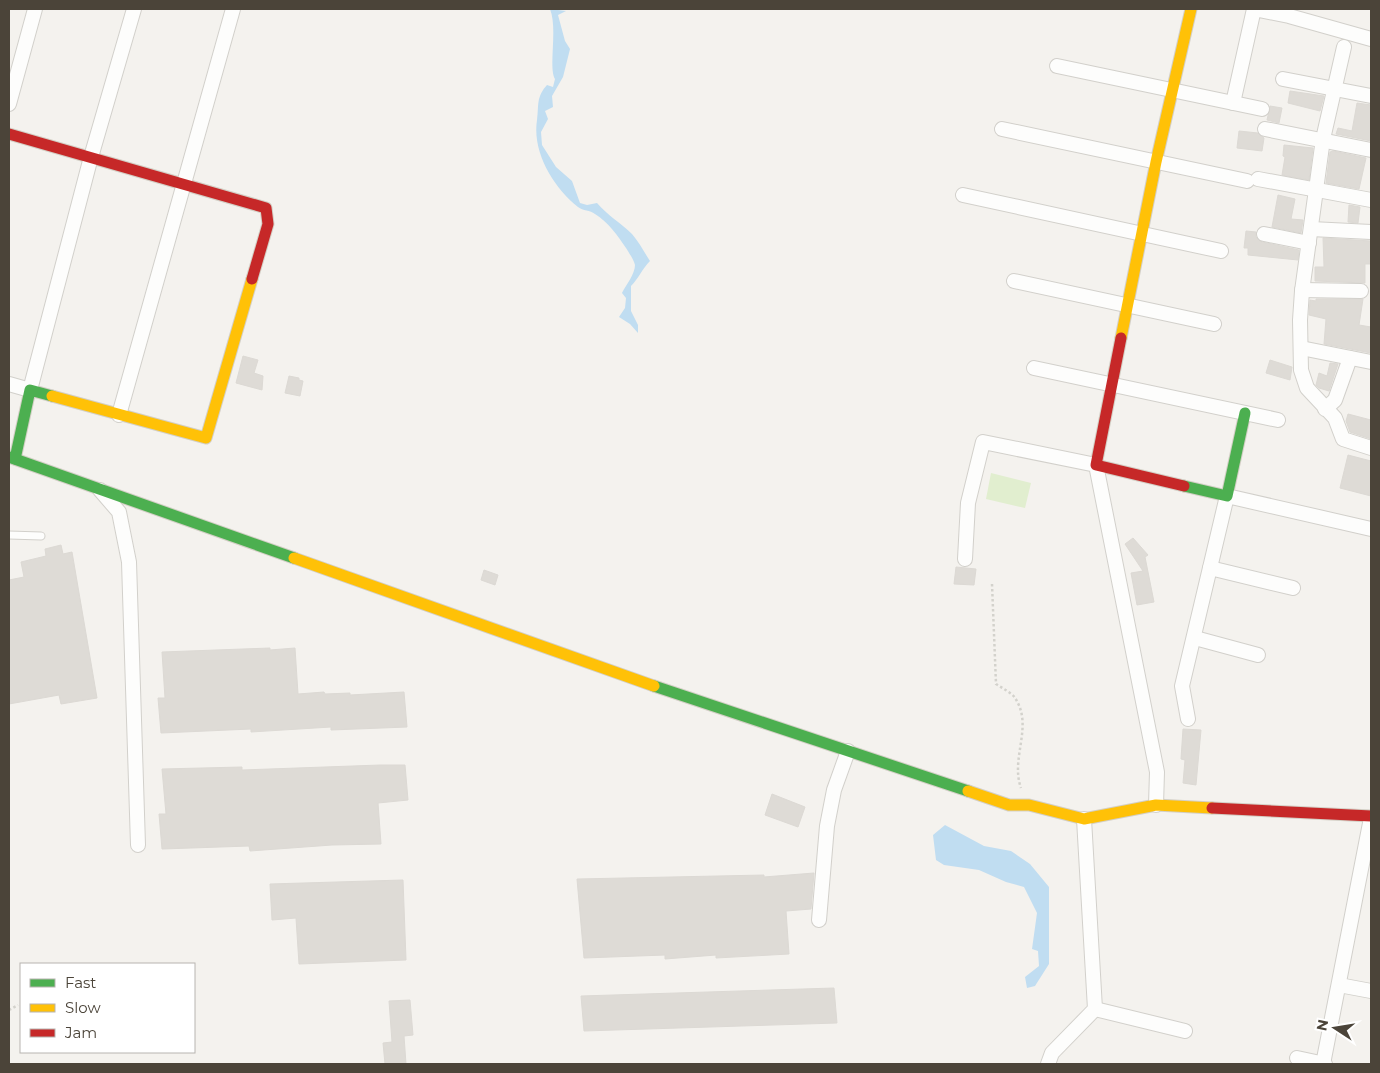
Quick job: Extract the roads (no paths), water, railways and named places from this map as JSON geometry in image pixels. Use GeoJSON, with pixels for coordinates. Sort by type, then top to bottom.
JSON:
{"type":"FeatureCollection","features":[{"type":"Feature","properties":{"kind":"street"},"geometry":{"type":"LineString","coordinates":[[9,104],[35,9]]}},
{"type":"Feature","properties":{"kind":"street"},"geometry":{"type":"LineString","coordinates":[[134,9],[91,157],[12,458],[598,667],[1009,805],[1029,805],[1084,819],[1156,805],[1371,817],[1324,1064],[1297,1058]]}},
{"type":"Feature","properties":{"kind":"street"},"geometry":{"type":"LineString","coordinates":[[119,415],[233,9]]}},
{"type":"Feature","properties":{"kind":"street"},"geometry":{"type":"LineString","coordinates":[[1156,805],[1157,772],[1096,465],[1156,162],[1191,9]]}},
{"type":"Feature","properties":{"kind":"street"},"geometry":{"type":"LineString","coordinates":[[1233,103],[1254,9],[1289,16],[1371,38]]}},
{"type":"Feature","properties":{"kind":"street"},"geometry":{"type":"LineString","coordinates":[[1344,47],[1323,139],[1312,229],[1302,290],[1300,370],[1307,388],[1335,418],[1343,439],[1371,448]]}},
{"type":"Feature","properties":{"kind":"street"},"geometry":{"type":"LineString","coordinates":[[1057,66],[1262,109]]}},
{"type":"Feature","properties":{"kind":"street"},"geometry":{"type":"LineString","coordinates":[[1283,79],[1371,96]]}},
{"type":"Feature","properties":{"kind":"street"},"geometry":{"type":"LineString","coordinates":[[1002,129],[1156,162],[1371,200]]}},
{"type":"Feature","properties":{"kind":"street"},"geometry":{"type":"LineString","coordinates":[[1265,129],[1371,150]]}},
{"type":"Feature","properties":{"kind":"street"},"geometry":{"type":"LineString","coordinates":[[9,134],[266,208],[268,224],[206,438],[9,384]]}},
{"type":"Feature","properties":{"kind":"street"},"geometry":{"type":"LineString","coordinates":[[963,195],[1221,251]]}},
{"type":"Feature","properties":{"kind":"street"},"geometry":{"type":"LineString","coordinates":[[1312,229],[1371,232]]}},
{"type":"Feature","properties":{"kind":"street"},"geometry":{"type":"LineString","coordinates":[[1264,234],[1309,243]]}},
{"type":"Feature","properties":{"kind":"street"},"geometry":{"type":"LineString","coordinates":[[1014,281],[1214,324]]}},
{"type":"Feature","properties":{"kind":"street"},"geometry":{"type":"LineString","coordinates":[[1302,290],[1361,292]]}},
{"type":"Feature","properties":{"kind":"street"},"geometry":{"type":"LineString","coordinates":[[1301,348],[1371,362]]}},
{"type":"Feature","properties":{"kind":"street"},"geometry":{"type":"LineString","coordinates":[[1325,409],[1335,400],[1350,358]]}},
{"type":"Feature","properties":{"kind":"street"},"geometry":{"type":"LineString","coordinates":[[1034,368],[1278,420]]}},
{"type":"Feature","properties":{"kind":"street"},"geometry":{"type":"LineString","coordinates":[[1188,719],[1182,686],[1195,638],[1245,413]]}},
{"type":"Feature","properties":{"kind":"street"},"geometry":{"type":"LineString","coordinates":[[965,558],[968,503],[983,442],[1096,465],[1371,529]]}},
{"type":"Feature","properties":{"kind":"street"},"geometry":{"type":"LineString","coordinates":[[99,490],[119,512],[128,562],[138,845]]}},
{"type":"Feature","properties":{"kind":"street"},"geometry":{"type":"LineString","coordinates":[[1210,568],[1293,588]]}},
{"type":"Feature","properties":{"kind":"street"},"geometry":{"type":"LineString","coordinates":[[1195,638],[1258,655]]}},
{"type":"Feature","properties":{"kind":"street"},"geometry":{"type":"LineString","coordinates":[[819,920],[827,826],[834,790],[848,751]]}},
{"type":"Feature","properties":{"kind":"street"},"geometry":{"type":"LineString","coordinates":[[1048,1064],[1052,1053],[1095,1009],[1084,819]]}},
{"type":"Feature","properties":{"kind":"street"},"geometry":{"type":"LineString","coordinates":[[1338,985],[1371,991]]}},
{"type":"Feature","properties":{"kind":"street"},"geometry":{"type":"LineString","coordinates":[[1095,1009],[1185,1031]]}},
{"type":"Feature","properties":{"kind":"lane"},"geometry":{"type":"LineString","coordinates":[[9,535],[41,536]]}},
{"type":"Feature","properties":{"kind":"water"},"geometry":{"type":"Polygon","coordinates":[[[550,9],[566,11],[558,15],[565,41],[570,49],[563,77],[552,96],[553,107],[545,111],[548,119],[541,132],[542,145],[556,167],[572,181],[580,203],[587,205],[597,203],[632,234],[650,261],[631,286],[631,311],[638,325],[638,333],[630,324],[619,317],[625,308],[626,298],[622,293],[635,268],[633,259],[620,239],[604,221],[593,213],[578,207],[560,189],[546,168],[541,156],[536,132],[538,105],[543,89],[547,85],[553,87],[555,79],[552,66],[553,27],[550,9]]]}},
{"type":"Feature","properties":{"kind":"water"},"geometry":{"type":"Polygon","coordinates":[[[945,825],[984,846],[1011,851],[1030,864],[1049,887],[1049,964],[1035,986],[1027,988],[1025,977],[1039,966],[1038,951],[1032,949],[1037,913],[1024,887],[1006,882],[979,870],[944,865],[936,860],[933,835],[945,825]]]}}]}
